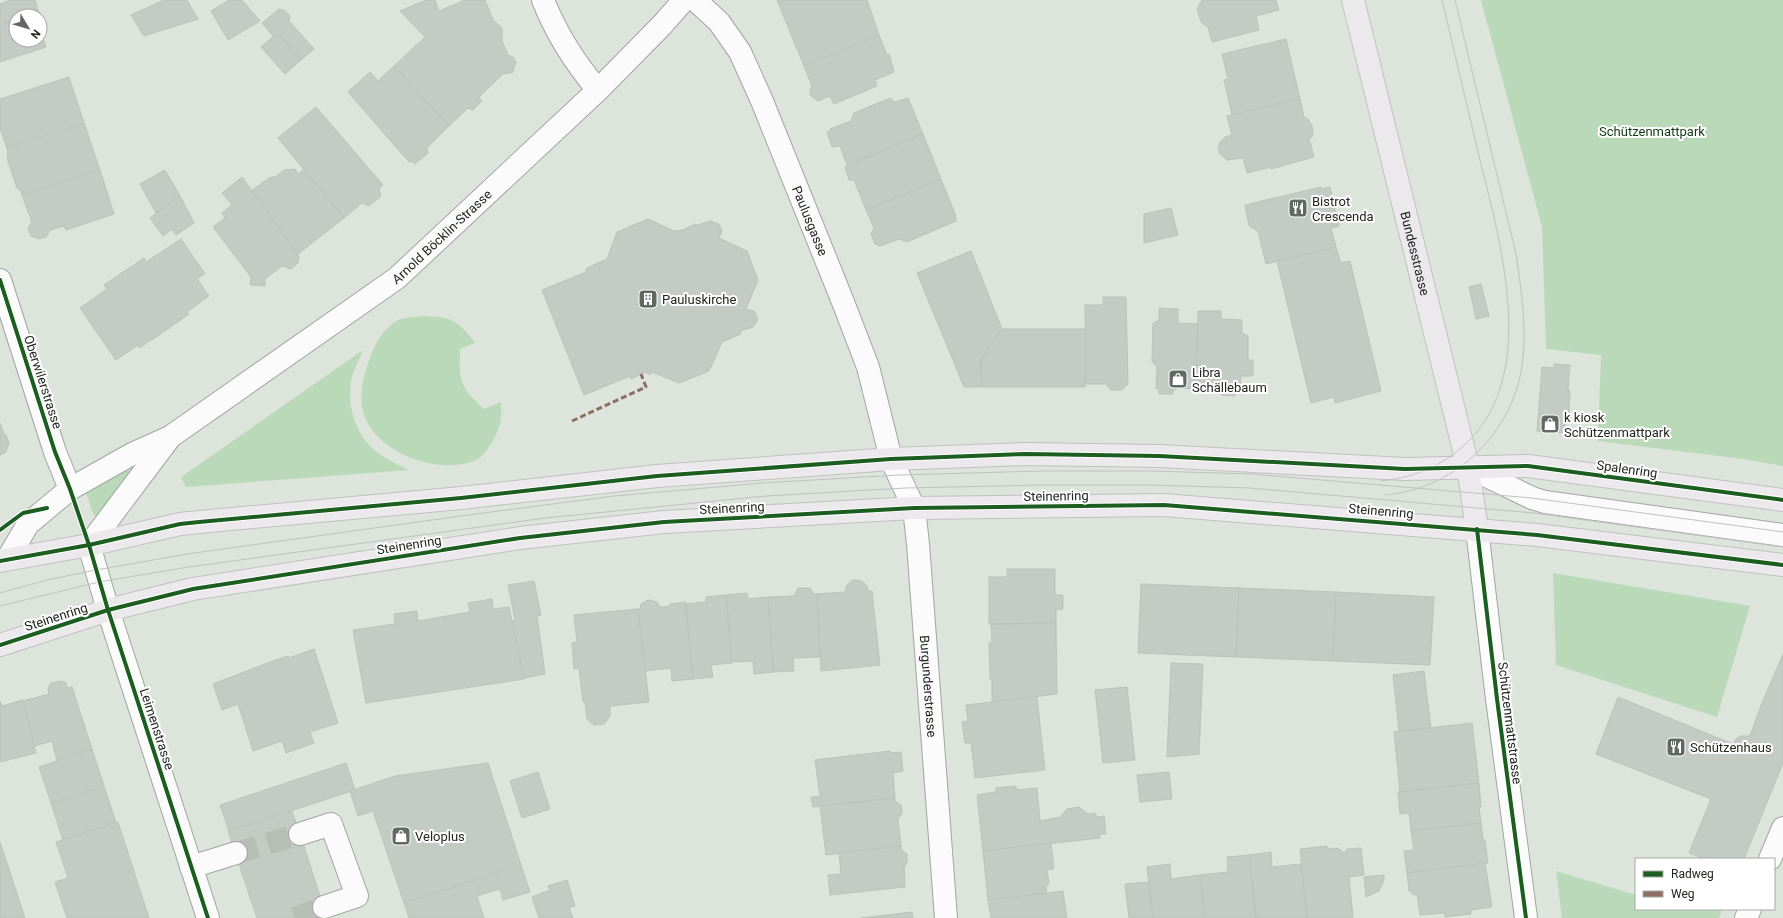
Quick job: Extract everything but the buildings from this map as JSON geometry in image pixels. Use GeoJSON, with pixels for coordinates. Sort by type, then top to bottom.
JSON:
{"type":"FeatureCollection","features":[{"type":"Feature","properties":{"kind":"main road","name":"Bundesstrasse"},"geometry":{"type":"LineString","coordinates":[[1353,0],[1468,467],[1475,508]]}},
{"type":"Feature","properties":{"kind":"main road"},"geometry":{"type":"LineString","coordinates":[[4,560],[89,545],[180,524],[438,501],[657,476],[891,459],[1034,454],[1159,456],[1406,469],[1468,467]]}},
{"type":"Feature","properties":{"kind":"main road","name":"Spalenring"},"geometry":{"type":"LineString","coordinates":[[1468,467],[1528,466],[1783,500]]}},
{"type":"Feature","properties":{"kind":"main road","name":"Steinenring"},"geometry":{"type":"LineString","coordinates":[[0,645],[108,610],[193,589],[520,538],[664,522],[914,508],[1164,505],[1477,529]]}},
{"type":"Feature","properties":{"kind":"main road","name":"Schützenmattstrasse"},"geometry":{"type":"LineString","coordinates":[[1475,508],[1477,529]]}},
{"type":"Feature","properties":{"kind":"main road"},"geometry":{"type":"LineString","coordinates":[[1477,529],[1783,565]]}},
{"type":"Feature","properties":{"kind":"street"},"geometry":{"type":"LineString","coordinates":[[543,0],[553,26],[581,70],[598,90]]}},
{"type":"Feature","properties":{"kind":"street","name":"Arnold Böcklin-Strasse"},"geometry":{"type":"LineString","coordinates":[[4,560],[28,524],[70,489],[132,454],[170,437],[397,278],[598,90],[662,25],[684,0]]}},
{"type":"Feature","properties":{"kind":"street","name":"Paulusgasse"},"geometry":{"type":"LineString","coordinates":[[695,0],[719,22],[740,52],[762,101],[868,367],[891,459]]}},
{"type":"Feature","properties":{"kind":"street","name":"Oberwilerstrasse"},"geometry":{"type":"LineString","coordinates":[[0,280],[55,452],[70,489]]}},
{"type":"Feature","properties":{"kind":"street","name":"Arnold Böcklin-Strasse"},"geometry":{"type":"LineString","coordinates":[[89,545],[170,437]]}},
{"type":"Feature","properties":{"kind":"street","name":"Burgunderstrasse"},"geometry":{"type":"LineString","coordinates":[[891,459],[914,508],[946,918]]}},
{"type":"Feature","properties":{"kind":"street"},"geometry":{"type":"LineString","coordinates":[[1468,467],[1532,498],[1545,502],[1783,535]]}},
{"type":"Feature","properties":{"kind":"street","name":"Schützenmattstrasse"},"geometry":{"type":"LineString","coordinates":[[1477,529],[1497,699],[1526,918]]}},
{"type":"Feature","properties":{"kind":"street","name":"Leimenstrasse"},"geometry":{"type":"LineString","coordinates":[[89,545],[108,610],[208,918]]}},
{"type":"Feature","properties":{"kind":"street"},"geometry":{"type":"LineString","coordinates":[[300,834],[331,824],[357,896],[324,908]]}},
{"type":"Feature","properties":{"kind":"street"},"geometry":{"type":"LineString","coordinates":[[1770,858],[1783,828]]}},
{"type":"Feature","properties":{"kind":"street"},"geometry":{"type":"LineString","coordinates":[[191,867],[236,853]]}},
{"type":"Feature","properties":{"kind":"green space","name":"Schützenmattpark"},"geometry":{"type":"Polygon","coordinates":[[[1481,0],[1783,0],[1783,466],[1743,459],[1598,441],[1601,355],[1546,349],[1542,227],[1481,0]]]}},
{"type":"Feature","properties":{"kind":"green space"},"geometry":{"type":"Polygon","coordinates":[[[425,316],[448,319],[459,325],[464,330],[475,343],[460,349],[461,377],[466,389],[484,409],[501,402],[500,424],[497,433],[485,453],[478,459],[463,464],[447,465],[430,463],[412,458],[396,451],[382,441],[371,429],[362,408],[361,393],[363,379],[367,365],[377,342],[384,332],[398,320],[425,316]]]}},
{"type":"Feature","properties":{"kind":"green space"},"geometry":{"type":"Polygon","coordinates":[[[363,350],[353,373],[351,385],[351,409],[355,420],[366,441],[374,450],[387,459],[409,470],[186,487],[181,477],[363,350]]]}},
{"type":"Feature","properties":{"kind":"green space"},"geometry":{"type":"Polygon","coordinates":[[[128,467],[131,474],[103,515],[94,516],[86,493],[128,467]]]}},
{"type":"Feature","properties":{"kind":"green space"},"geometry":{"type":"Polygon","coordinates":[[[1553,573],[1750,606],[1717,717],[1556,665],[1553,573]]]}},
{"type":"Feature","properties":{"kind":"green space"},"geometry":{"type":"Polygon","coordinates":[[[1556,871],[1635,895],[1635,910],[1722,910],[1719,918],[1562,918],[1556,871]]]}},
{"type":"Feature","properties":{"kind":"tunnel"},"geometry":{"type":"LineString","coordinates":[[236,853],[300,834]]}},
{"type":"Feature","properties":{"kind":"tunnel"},"geometry":{"type":"LineString","coordinates":[[295,918],[324,907]]}},
{"type":"Feature","properties":{"kind":"tram line"},"geometry":{"type":"LineString","coordinates":[[1381,481],[1392,480],[1424,471],[1443,461],[1461,448],[1486,419],[1501,386],[1508,348],[1508,309],[1504,268],[1496,228],[1442,0]]}},
{"type":"Feature","properties":{"kind":"tram line"},"geometry":{"type":"LineString","coordinates":[[1385,495],[1408,491],[1430,484],[1451,473],[1470,459],[1486,443],[1500,424],[1511,403],[1519,381],[1522,366],[1524,350],[1524,318],[1516,254],[1455,0]]}},
{"type":"Feature","properties":{"kind":"tram line"},"geometry":{"type":"LineString","coordinates":[[0,593],[47,580],[187,554],[461,516],[614,496],[762,483],[898,475],[1043,471],[1151,471],[1251,474],[1532,498],[1783,532]]}},
{"type":"Feature","properties":{"kind":"tram line"},"geometry":{"type":"LineString","coordinates":[[0,606],[99,582],[189,567],[545,518],[766,496],[905,488],[1042,485],[1150,485],[1250,488],[1534,513],[1783,547]]}},
{"type":"Feature","properties":{"kind":"marked path"},"geometry":{"type":"LineString","coordinates":[[572,421],[646,387],[641,374]]}},
{"type":"Feature","properties":{"kind":"cycle path"},"geometry":{"type":"LineString","coordinates":[[0,280],[55,452],[70,489],[89,545],[108,610],[208,918]]}},
{"type":"Feature","properties":{"kind":"cycle path"},"geometry":{"type":"LineString","coordinates":[[0,561],[89,545],[180,524],[199,522],[461,498],[657,476],[891,459],[1026,454],[1159,456],[1405,469],[1528,466],[1783,500]]}},
{"type":"Feature","properties":{"kind":"cycle path"},"geometry":{"type":"LineString","coordinates":[[0,645],[108,610],[193,589],[520,538],[664,522],[914,508],[1164,505],[1537,535],[1783,565]]}},
{"type":"Feature","properties":{"kind":"cycle path"},"geometry":{"type":"LineString","coordinates":[[0,530],[23,513],[47,508]]}},
{"type":"Feature","properties":{"kind":"cycle path"},"geometry":{"type":"LineString","coordinates":[[1477,529],[1497,699],[1526,918]]}},
{"type":"Feature","properties":{"kind":"place","name":"Bistrot Crescenda"},"geometry":{"type":"Point","coordinates":[1298,208]}},
{"type":"Feature","properties":{"kind":"place","name":"Pauluskirche"},"geometry":{"type":"Point","coordinates":[648,299]}},
{"type":"Feature","properties":{"kind":"place","name":"Libra Schällebaum"},"geometry":{"type":"Point","coordinates":[1178,379]}},
{"type":"Feature","properties":{"kind":"place","name":"k kiosk Schützenmattpark"},"geometry":{"type":"Point","coordinates":[1550,424]}},
{"type":"Feature","properties":{"kind":"place","name":"Schützenhaus"},"geometry":{"type":"Point","coordinates":[1676,747]}},
{"type":"Feature","properties":{"kind":"place","name":"Veloplus"},"geometry":{"type":"Point","coordinates":[401,836]}}]}
